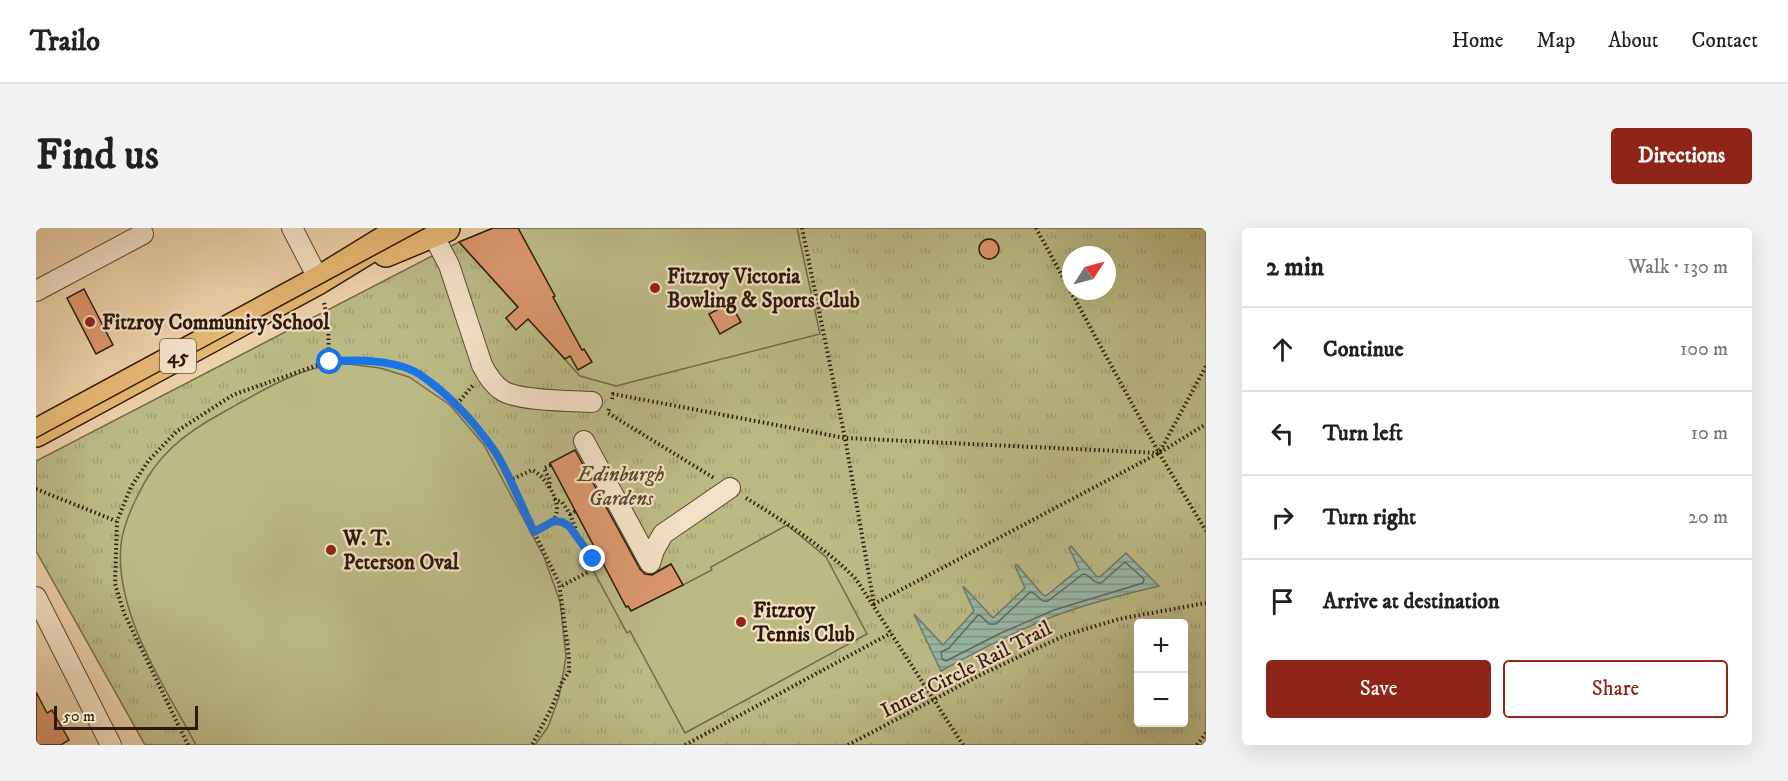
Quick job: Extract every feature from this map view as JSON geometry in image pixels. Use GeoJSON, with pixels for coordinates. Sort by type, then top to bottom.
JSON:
{"type":"FeatureCollection","features":[{"type":"Feature","properties":{"kind":"highway","name":"45"},"geometry":{"type":"LineString","coordinates":[[322,292],[404,228]]}},
{"type":"Feature","properties":{"kind":"highway","name":"45"},"geometry":{"type":"LineString","coordinates":[[36,433],[322,292],[439,231]]}},
{"type":"Feature","properties":{"kind":"street"},"geometry":{"type":"LineString","coordinates":[[292,228],[322,292]]}},
{"type":"Feature","properties":{"kind":"street"},"geometry":{"type":"LineString","coordinates":[[439,231],[482,365],[490,380],[503,391],[518,396],[592,402]]}},
{"type":"Feature","properties":{"kind":"street"},"geometry":{"type":"LineString","coordinates":[[36,291],[142,234]]}},
{"type":"Feature","properties":{"kind":"street"},"geometry":{"type":"LineString","coordinates":[[584,441],[650,562],[663,534],[729,488]]}},
{"type":"Feature","properties":{"kind":"street"},"geometry":{"type":"LineString","coordinates":[[36,597],[111,745]]}},
{"type":"Feature","properties":{"kind":"path"},"geometry":{"type":"LineString","coordinates":[[802,228],[845,438],[874,604]]}},
{"type":"Feature","properties":{"kind":"path"},"geometry":{"type":"LineString","coordinates":[[1036,228],[1159,453],[1206,531]]}},
{"type":"Feature","properties":{"kind":"path"},"geometry":{"type":"LineString","coordinates":[[322,292],[328,321],[330,362]]}},
{"type":"Feature","properties":{"kind":"path"},"geometry":{"type":"LineString","coordinates":[[188,745],[124,613],[115,584],[117,521],[131,487],[149,460],[177,431],[233,395],[330,362],[348,360],[383,362],[418,373],[456,404],[496,454],[534,532],[560,587],[569,672],[532,745]]}},
{"type":"Feature","properties":{"kind":"path"},"geometry":{"type":"LineString","coordinates":[[1159,453],[1206,366]]}},
{"type":"Feature","properties":{"kind":"path"},"geometry":{"type":"LineString","coordinates":[[963,745],[874,604],[856,579],[834,556],[791,526],[608,413],[613,394],[845,438],[1159,453]]}},
{"type":"Feature","properties":{"kind":"path"},"geometry":{"type":"LineString","coordinates":[[874,604],[1159,453],[1206,424]]}},
{"type":"Feature","properties":{"kind":"path"},"geometry":{"type":"LineString","coordinates":[[549,489],[550,481],[544,468],[551,465]]}},
{"type":"Feature","properties":{"kind":"path"},"geometry":{"type":"LineString","coordinates":[[509,481],[532,470],[539,473],[558,508],[554,521]]}},
{"type":"Feature","properties":{"kind":"path"},"geometry":{"type":"LineString","coordinates":[[36,489],[117,521]]}},
{"type":"Feature","properties":{"kind":"path"},"geometry":{"type":"LineString","coordinates":[[554,499],[562,502],[570,514],[576,535]]}},
{"type":"Feature","properties":{"kind":"path"},"geometry":{"type":"LineString","coordinates":[[570,514],[576,511]]}},
{"type":"Feature","properties":{"kind":"path"},"geometry":{"type":"LineString","coordinates":[[534,532],[554,521],[562,522],[569,526],[580,543],[587,560],[588,572],[560,587]]}},
{"type":"Feature","properties":{"kind":"path"},"geometry":{"type":"LineString","coordinates":[[580,543],[593,559],[600,555]]}},
{"type":"Feature","properties":{"kind":"path","name":"Inner Circle Rail Trail"},"geometry":{"type":"LineString","coordinates":[[848,745],[991,669],[1066,635],[1119,619],[1206,603]]}},
{"type":"Feature","properties":{"kind":"path"},"geometry":{"type":"LineString","coordinates":[[685,745],[891,633]]}},
{"type":"Feature","properties":{"kind":"path"},"geometry":{"type":"LineString","coordinates":[[1197,745],[1206,732]]}},
{"type":"Feature","properties":{"kind":"green space","name":"Fitzroy Victoria Bowling & Sports Club"},"geometry":{"type":"Polygon","coordinates":[[[493,228],[797,228],[820,334],[616,386],[580,376],[459,242],[493,228]]]}},
{"type":"Feature","properties":{"kind":"green space","name":"Edinburgh Gardens"},"geometry":{"type":"Polygon","coordinates":[[[498,228],[1206,228],[1206,745],[145,745],[36,551],[36,461],[459,242],[498,228]]]}},
{"type":"Feature","properties":{"kind":"green space","name":"W. T. Peterson Oval"},"geometry":{"type":"Polygon","coordinates":[[[348,364],[380,368],[409,377],[450,405],[484,445],[544,557],[560,602],[566,657],[559,697],[548,727],[535,745],[196,745],[144,649],[125,596],[121,570],[121,544],[132,508],[153,470],[172,448],[195,429],[257,394],[304,372],[324,366],[348,364]]]}},
{"type":"Feature","properties":{"kind":"green space","name":"Fitzroy Tennis Club"},"geometry":{"type":"Polygon","coordinates":[[[787,525],[826,557],[867,634],[685,733],[630,631],[627,633],[592,568],[635,545],[654,579],[656,578],[653,573],[671,564],[683,585],[787,525]]]}},
{"type":"Feature","properties":{"kind":"water"},"geometry":{"type":"Polygon","coordinates":[[[1071,546],[1097,577],[1126,553],[1159,586],[1057,615],[998,641],[941,671],[914,614],[943,645],[974,611],[963,587],[993,618],[1025,588],[1015,566],[1017,565],[1046,596],[1079,569],[1069,548],[1071,546]]]}},
{"type":"Feature","properties":{"kind":"building"},"geometry":{"type":"Polygon","coordinates":[[[493,228],[518,228],[582,350],[584,349],[592,362],[578,370],[570,356],[565,359],[528,319],[516,330],[506,318],[518,307],[459,242],[493,228]]]}},
{"type":"Feature","properties":{"kind":"building"},"geometry":{"type":"Polygon","coordinates":[[[989,239],[996,242],[999,249],[996,256],[989,259],[982,256],[979,249],[982,242],[989,239]]]}},
{"type":"Feature","properties":{"kind":"building","name":"Fitzroy Community School"},"geometry":{"type":"Polygon","coordinates":[[[84,289],[113,345],[96,354],[67,298],[84,289]]]}},
{"type":"Feature","properties":{"kind":"building"},"geometry":{"type":"Polygon","coordinates":[[[730,303],[741,322],[720,334],[709,314],[730,303]]]}},
{"type":"Feature","properties":{"kind":"building"},"geometry":{"type":"Polygon","coordinates":[[[575,450],[640,569],[645,574],[652,575],[671,564],[683,585],[631,611],[628,606],[626,607],[550,463],[575,450]]]}},
{"type":"Feature","properties":{"kind":"building"},"geometry":{"type":"Polygon","coordinates":[[[36,692],[47,713],[52,710],[69,740],[61,745],[36,745],[36,692]]]}},
{"type":"Feature","properties":{"kind":"tram line"},"geometry":{"type":"LineString","coordinates":[[36,438],[425,228]]}},
{"type":"Feature","properties":{"kind":"place","name":"Fitzroy Victoria Bowling & Sports Club"},"geometry":{"type":"Point","coordinates":[655,288]}},
{"type":"Feature","properties":{"kind":"place","name":"Fitzroy Community School"},"geometry":{"type":"Point","coordinates":[90,322]}},
{"type":"Feature","properties":{"kind":"place","name":"W. T. Peterson Oval"},"geometry":{"type":"Point","coordinates":[331,550]}},
{"type":"Feature","properties":{"kind":"place","name":"Fitzroy Tennis Club"},"geometry":{"type":"Point","coordinates":[741,622]}},
{"type":"Feature","properties":{"kind":"route"},"geometry":{"type":"LineString","coordinates":[[330,362],[348,360],[383,362],[418,373],[456,404],[496,454],[534,532],[554,521],[562,522],[569,526],[593,559]]}}]}
